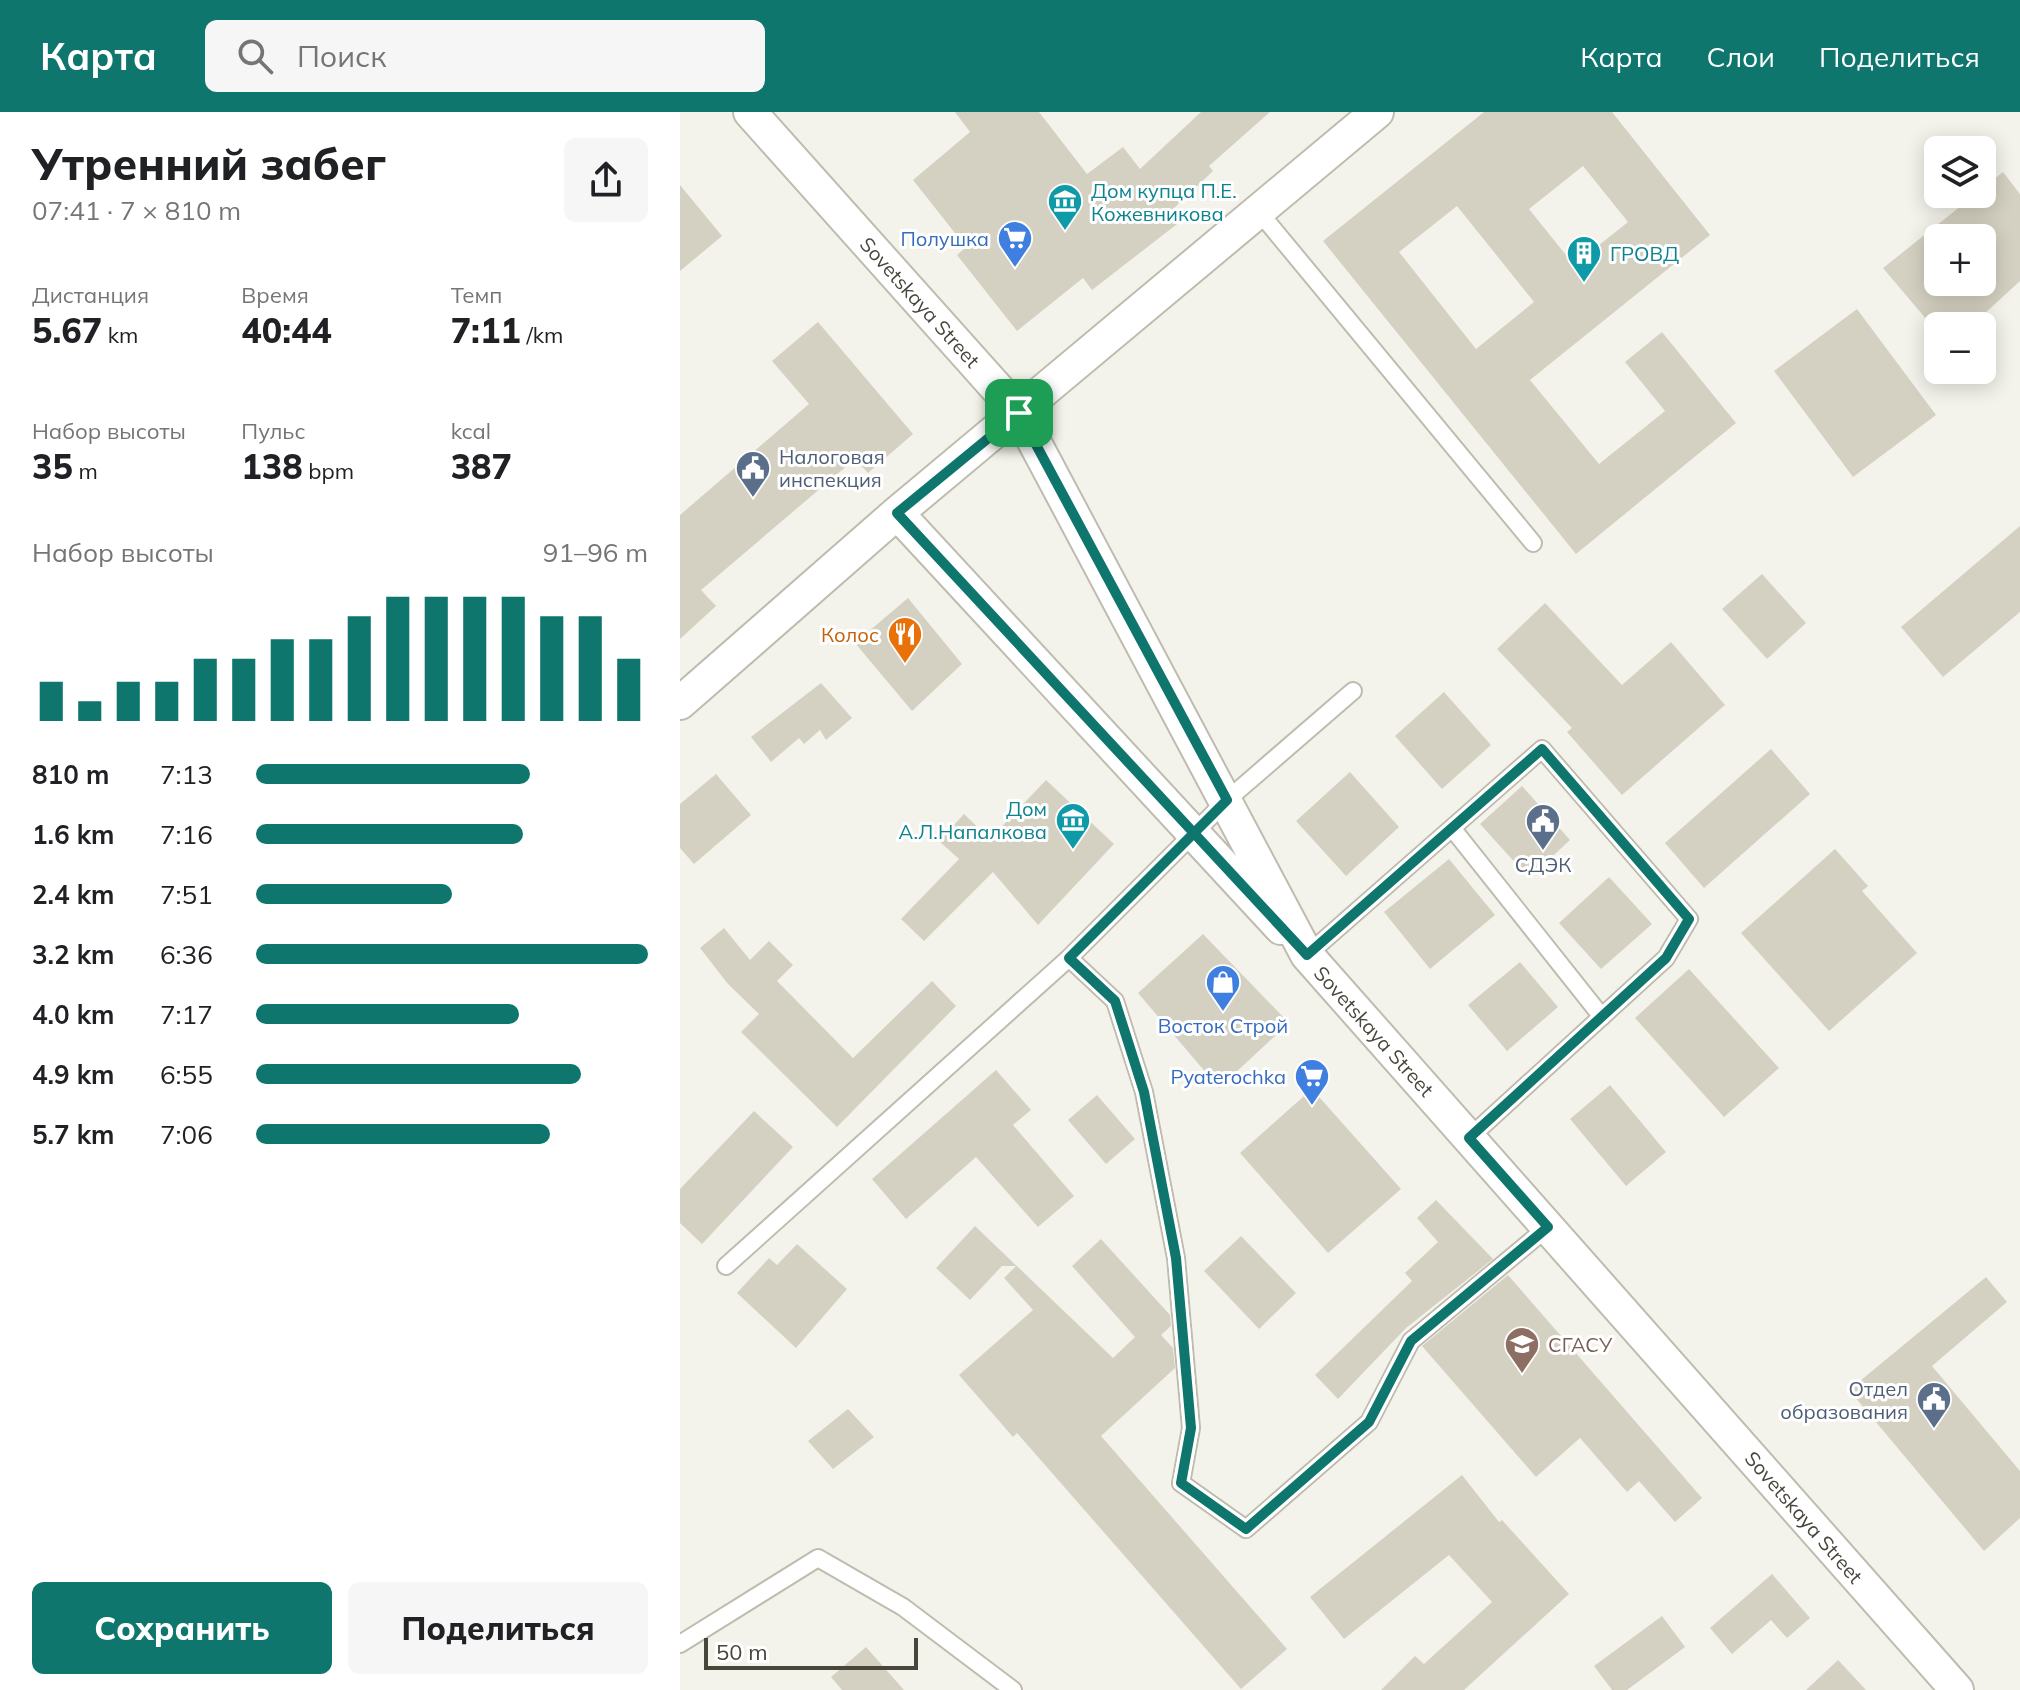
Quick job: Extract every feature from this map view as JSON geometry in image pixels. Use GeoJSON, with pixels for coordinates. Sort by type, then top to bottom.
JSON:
{"type":"FeatureCollection","features":[{"type":"Feature","properties":{"kind":"street","name":"Sovetskaya Street"},"geometry":{"type":"LineString","coordinates":[[750,112],[1019,413],[1307,955],[1957,1690]]}},
{"type":"Feature","properties":{"kind":"street"},"geometry":{"type":"LineString","coordinates":[[680,703],[897,513],[1260,213],[1377,112]]}},
{"type":"Feature","properties":{"kind":"street"},"geometry":{"type":"LineString","coordinates":[[897,513],[1307,955]]}},
{"type":"Feature","properties":{"kind":"lane"},"geometry":{"type":"LineString","coordinates":[[1260,213],[1533,543]]}},
{"type":"Feature","properties":{"kind":"lane"},"geometry":{"type":"LineString","coordinates":[[726,1266],[1069,958],[1227,800],[1353,691]]}},
{"type":"Feature","properties":{"kind":"lane"},"geometry":{"type":"LineString","coordinates":[[1307,955],[1542,749],[1689,919],[1666,958],[1469,1138]]}},
{"type":"Feature","properties":{"kind":"lane"},"geometry":{"type":"LineString","coordinates":[[1452,828],[1602,1017]]}},
{"type":"Feature","properties":{"kind":"lane"},"geometry":{"type":"LineString","coordinates":[[1069,958],[1115,1001],[1144,1092],[1176,1258],[1191,1428],[1181,1483],[1246,1529],[1369,1422],[1411,1341],[1548,1227]]}},
{"type":"Feature","properties":{"kind":"lane"},"geometry":{"type":"LineString","coordinates":[[680,1644],[818,1558],[903,1607],[1013,1690]]}},
{"type":"Feature","properties":{"kind":"building"},"geometry":{"type":"Polygon","coordinates":[[[955,112],[1039,112],[1087,174],[1123,147],[1140,169],[1201,112],[1270,112],[1209,166],[1213,171],[1172,210],[1181,221],[1092,290],[1083,278],[1017,331],[957,255],[966,247],[913,180],[970,132],[955,112]]]}},
{"type":"Feature","properties":{"kind":"building","name":"ГРОВД"},"geometry":{"type":"Polygon","coordinates":[[[1484,112],[1612,112],[1710,235],[1530,380],[1599,464],[1665,411],[1625,362],[1662,332],[1736,423],[1576,554],[1323,241],[1484,112]],[[1583,166],[1529,209],[1574,265],[1628,222],[1583,166]],[[1457,206],[1399,252],[1476,349],[1534,302],[1457,206]]]}},
{"type":"Feature","properties":{"kind":"building"},"geometry":{"type":"Polygon","coordinates":[[[2003,172],[2020,194],[2020,281],[1986,312],[1924,312],[1924,317],[1883,268],[1924,235],[1924,296],[1996,296],[1996,224],[1938,224],[1958,208],[1996,208],[1996,178],[2003,172]]]}},
{"type":"Feature","properties":{"kind":"building"},"geometry":{"type":"Polygon","coordinates":[[[680,185],[722,236],[680,271],[680,185]]]}},
{"type":"Feature","properties":{"kind":"building"},"geometry":{"type":"Polygon","coordinates":[[[1857,309],[1936,415],[1853,477],[1774,371],[1857,309]]]}},
{"type":"Feature","properties":{"kind":"building"},"geometry":{"type":"Polygon","coordinates":[[[818,322],[913,434],[868,473],[855,459],[701,590],[716,606],[680,639],[680,515],[809,404],[772,361],[818,322]]]}},
{"type":"Feature","properties":{"kind":"building"},"geometry":{"type":"Polygon","coordinates":[[[2020,526],[2020,612],[1943,677],[1901,627],[2020,526]]]}},
{"type":"Feature","properties":{"kind":"building"},"geometry":{"type":"Polygon","coordinates":[[[1762,574],[1806,623],[1767,659],[1722,609],[1762,574]]]}},
{"type":"Feature","properties":{"kind":"building"},"geometry":{"type":"Polygon","coordinates":[[[908,598],[962,664],[912,711],[855,643],[908,598]]]}},
{"type":"Feature","properties":{"kind":"building"},"geometry":{"type":"Polygon","coordinates":[[[1545,603],[1622,685],[1671,642],[1725,705],[1622,795],[1567,732],[1572,728],[1497,649],[1545,603]]]}},
{"type":"Feature","properties":{"kind":"building"},"geometry":{"type":"Polygon","coordinates":[[[821,683],[852,718],[826,740],[820,730],[804,744],[799,738],[771,762],[751,737],[821,683]]]}},
{"type":"Feature","properties":{"kind":"building"},"geometry":{"type":"Polygon","coordinates":[[[1444,692],[1491,745],[1442,789],[1395,736],[1444,692]]]}},
{"type":"Feature","properties":{"kind":"building"},"geometry":{"type":"Polygon","coordinates":[[[1771,749],[1810,794],[1704,888],[1665,843],[1771,749]]]}},
{"type":"Feature","properties":{"kind":"building"},"geometry":{"type":"Polygon","coordinates":[[[1350,772],[1399,827],[1346,876],[1296,821],[1350,772]]]}},
{"type":"Feature","properties":{"kind":"building"},"geometry":{"type":"Polygon","coordinates":[[[716,774],[751,815],[694,864],[680,848],[680,804],[716,774]]]}},
{"type":"Feature","properties":{"kind":"building"},"geometry":{"type":"Polygon","coordinates":[[[1046,780],[1114,844],[1038,925],[993,872],[924,941],[901,919],[959,859],[939,841],[964,814],[990,839],[1046,780]]]}},
{"type":"Feature","properties":{"kind":"building"},"geometry":{"type":"Polygon","coordinates":[[[1522,786],[1570,840],[1529,878],[1480,824],[1522,786]]]}},
{"type":"Feature","properties":{"kind":"building"},"geometry":{"type":"Polygon","coordinates":[[[1835,849],[1868,886],[1862,891],[1917,953],[1829,1031],[1741,933],[1835,849]]]}},
{"type":"Feature","properties":{"kind":"building"},"geometry":{"type":"Polygon","coordinates":[[[1449,859],[1495,915],[1430,969],[1384,912],[1449,859]]]}},
{"type":"Feature","properties":{"kind":"building"},"geometry":{"type":"Polygon","coordinates":[[[1609,877],[1652,924],[1601,969],[1559,923],[1609,877]]]}},
{"type":"Feature","properties":{"kind":"building"},"geometry":{"type":"Polygon","coordinates":[[[724,928],[750,960],[769,941],[793,965],[777,981],[853,1058],[932,981],[956,1006],[837,1127],[741,1032],[759,1014],[728,984],[700,948],[724,928]]]}},
{"type":"Feature","properties":{"kind":"building"},"geometry":{"type":"Polygon","coordinates":[[[1203,934],[1289,1023],[1219,1088],[1138,993],[1203,934]]]}},
{"type":"Feature","properties":{"kind":"building"},"geometry":{"type":"Polygon","coordinates":[[[1520,962],[1558,1007],[1507,1051],[1468,1005],[1520,962]]]}},
{"type":"Feature","properties":{"kind":"building"},"geometry":{"type":"Polygon","coordinates":[[[1689,969],[1779,1068],[1724,1117],[1635,1018],[1689,969]]]}},
{"type":"Feature","properties":{"kind":"building"},"geometry":{"type":"Polygon","coordinates":[[[996,1070],[1031,1110],[1013,1125],[1074,1196],[1038,1227],[976,1157],[906,1219],[872,1179],[996,1070]]]}},
{"type":"Feature","properties":{"kind":"building"},"geometry":{"type":"Polygon","coordinates":[[[1610,1085],[1666,1152],[1626,1186],[1570,1119],[1610,1085]]]}},
{"type":"Feature","properties":{"kind":"building"},"geometry":{"type":"Polygon","coordinates":[[[1312,1089],[1401,1189],[1328,1253],[1240,1153],[1312,1089]]]}},
{"type":"Feature","properties":{"kind":"building"},"geometry":{"type":"Polygon","coordinates":[[[1097,1095],[1135,1139],[1106,1164],[1068,1120],[1097,1095]]]}},
{"type":"Feature","properties":{"kind":"building"},"geometry":{"type":"Polygon","coordinates":[[[754,1111],[793,1147],[702,1244],[680,1223],[680,1189],[754,1111]]]}},
{"type":"Feature","properties":{"kind":"building"},"geometry":{"type":"Polygon","coordinates":[[[1436,1200],[1493,1259],[1406,1328],[1338,1399],[1315,1375],[1412,1281],[1405,1273],[1438,1242],[1417,1218],[1436,1200]]]}},
{"type":"Feature","properties":{"kind":"building"},"geometry":{"type":"Polygon","coordinates":[[[975,1226],[1113,1358],[1135,1337],[1072,1266],[1101,1239],[1170,1315],[1171,1326],[1161,1335],[1173,1348],[1175,1368],[1101,1436],[1287,1649],[1241,1689],[1017,1433],[1013,1437],[959,1375],[1033,1310],[1004,1278],[1016,1266],[1002,1266],[970,1300],[936,1268],[975,1226]]]}},
{"type":"Feature","properties":{"kind":"building"},"geometry":{"type":"Polygon","coordinates":[[[1241,1236],[1296,1293],[1259,1329],[1204,1271],[1241,1236]]]}},
{"type":"Feature","properties":{"kind":"building"},"geometry":{"type":"Polygon","coordinates":[[[797,1244],[847,1289],[796,1348],[737,1293],[769,1258],[777,1265],[797,1244]]]}},
{"type":"Feature","properties":{"kind":"building","name":"СГАСУ"},"geometry":{"type":"Polygon","coordinates":[[[1508,1275],[1702,1498],[1675,1522],[1639,1481],[1627,1492],[1580,1438],[1536,1477],[1422,1346],[1508,1275]]]}},
{"type":"Feature","properties":{"kind":"building","name":"Отдел образования"},"geometry":{"type":"Polygon","coordinates":[[[1986,1277],[2007,1302],[1932,1366],[2020,1471],[2020,1518],[1984,1551],[1849,1390],[1986,1277]]]}},
{"type":"Feature","properties":{"kind":"building"},"geometry":{"type":"Polygon","coordinates":[[[848,1409],[874,1437],[833,1469],[808,1441],[848,1409]]]}},
{"type":"Feature","properties":{"kind":"building"},"geometry":{"type":"Polygon","coordinates":[[[1462,1475],[1499,1522],[1502,1520],[1569,1594],[1464,1690],[1381,1690],[1415,1656],[1424,1664],[1492,1602],[1449,1555],[1344,1639],[1310,1597],[1462,1475]]]}},
{"type":"Feature","properties":{"kind":"building"},"geometry":{"type":"Polygon","coordinates":[[[1772,1574],[1810,1618],[1787,1638],[1771,1620],[1732,1654],[1710,1628],[1772,1574]]]}},
{"type":"Feature","properties":{"kind":"building"},"geometry":{"type":"Polygon","coordinates":[[[1662,1616],[1685,1647],[1627,1690],[1612,1690],[1594,1666],[1662,1616]]]}},
{"type":"Feature","properties":{"kind":"building"},"geometry":{"type":"Polygon","coordinates":[[[866,1647],[904,1690],[842,1690],[831,1677],[866,1647]]]}},
{"type":"Feature","properties":{"kind":"building"},"geometry":{"type":"Polygon","coordinates":[[[1838,1660],[1866,1690],[1806,1690],[1838,1660]]]}},
{"type":"Feature","properties":{"kind":"place","name":"Дом купца П.Е. Кожевникова"},"geometry":{"type":"Point","coordinates":[1065,232]}},
{"type":"Feature","properties":{"kind":"place","name":"Полушка"},"geometry":{"type":"Point","coordinates":[1015,269]}},
{"type":"Feature","properties":{"kind":"place","name":"ГРОВД"},"geometry":{"type":"Point","coordinates":[1584,284]}},
{"type":"Feature","properties":{"kind":"place","name":"Налоговая инспекция"},"geometry":{"type":"Point","coordinates":[753,499]}},
{"type":"Feature","properties":{"kind":"place","name":"Колос"},"geometry":{"type":"Point","coordinates":[905,665]}},
{"type":"Feature","properties":{"kind":"place","name":"Дом А.Л.Напалкова"},"geometry":{"type":"Point","coordinates":[1073,851]}},
{"type":"Feature","properties":{"kind":"place","name":"СДЭК"},"geometry":{"type":"Point","coordinates":[1543,852]}},
{"type":"Feature","properties":{"kind":"place","name":"Восток Строй"},"geometry":{"type":"Point","coordinates":[1223,1013]}},
{"type":"Feature","properties":{"kind":"place","name":"Pyaterochka"},"geometry":{"type":"Point","coordinates":[1312,1107]}},
{"type":"Feature","properties":{"kind":"place","name":"СГАСУ"},"geometry":{"type":"Point","coordinates":[1522,1375]}},
{"type":"Feature","properties":{"kind":"place","name":"Отдел образования"},"geometry":{"type":"Point","coordinates":[1934,1430]}},
{"type":"Feature","properties":{"kind":"route"},"geometry":{"type":"LineString","coordinates":[[1019,413],[897,513],[1193,834],[1307,955],[1542,749],[1689,919],[1666,958],[1469,1138],[1548,1227],[1411,1341],[1369,1422],[1246,1529],[1181,1483],[1191,1428],[1176,1258],[1144,1092],[1115,1001],[1069,958],[1193,834],[1227,800],[1019,413]]}}]}
